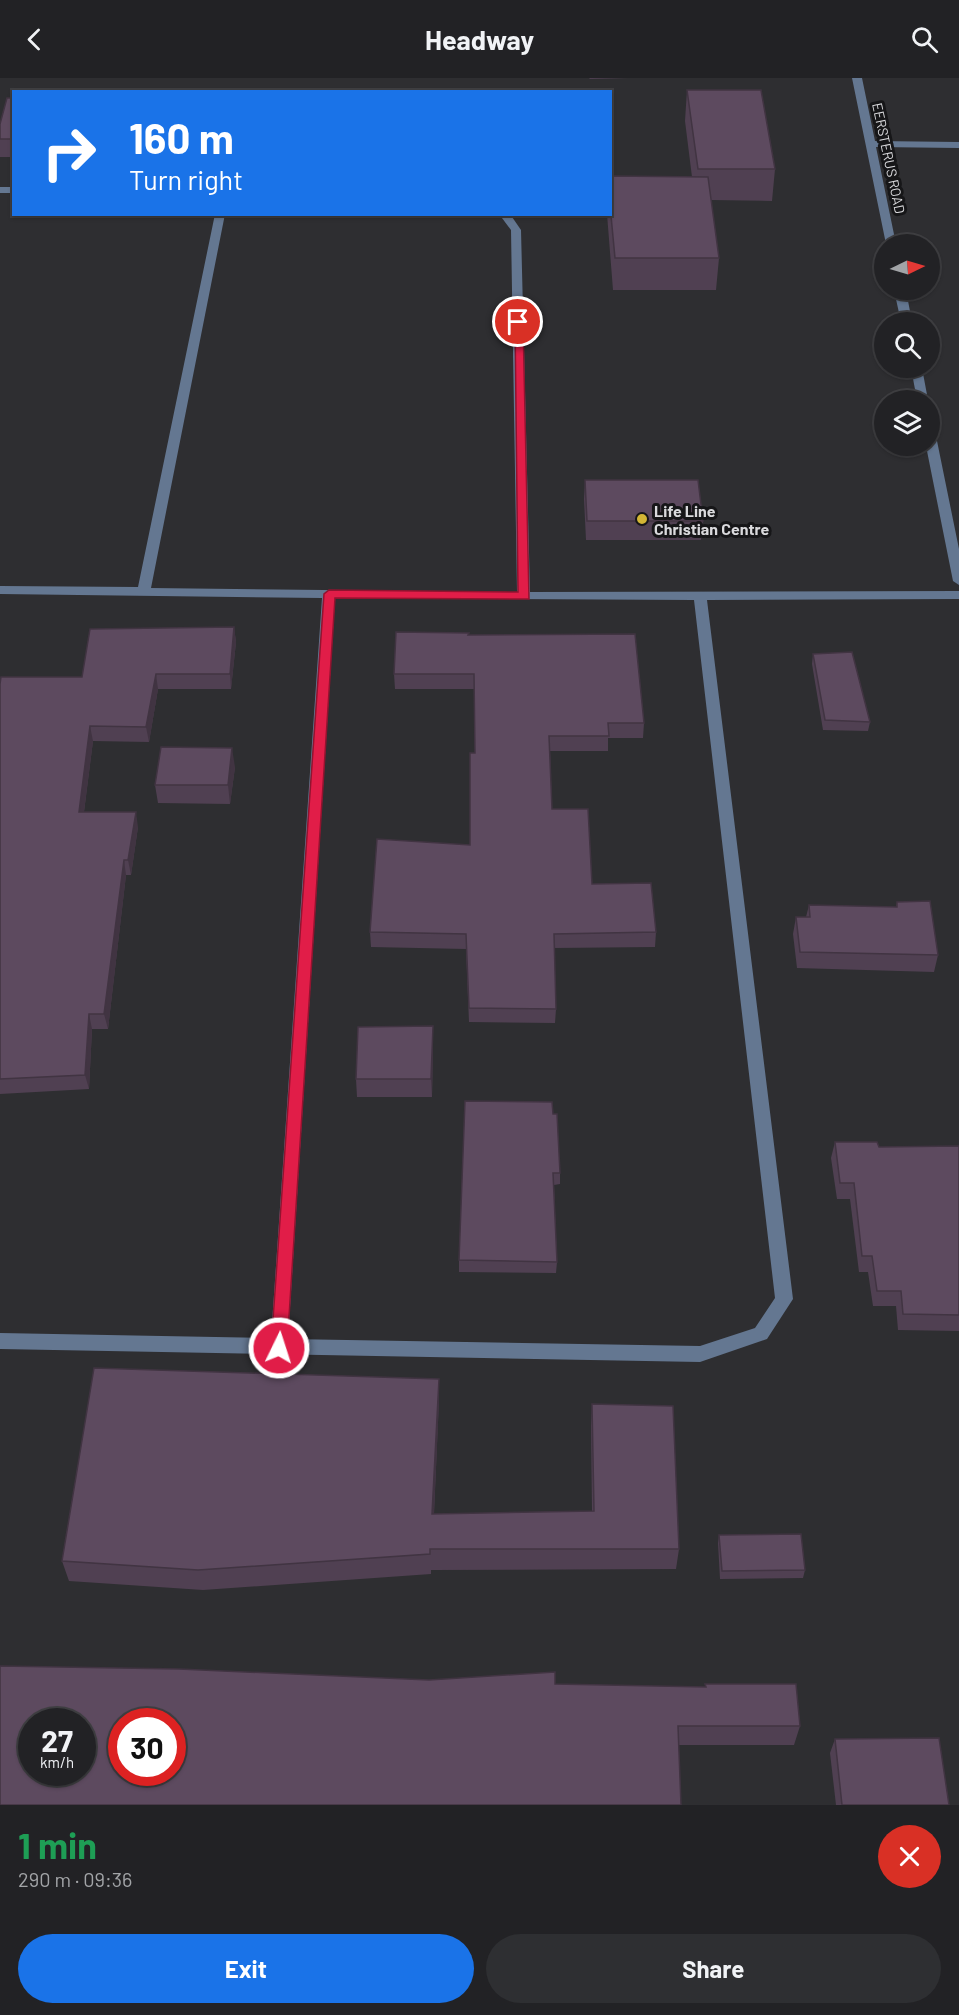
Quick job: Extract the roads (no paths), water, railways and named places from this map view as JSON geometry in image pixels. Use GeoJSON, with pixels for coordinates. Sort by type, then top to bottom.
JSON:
{"type":"FeatureCollection","features":[{"type":"Feature","properties":{"kind":"street","name":"EERSTERUS ROAD"},"geometry":{"type":"LineString","coordinates":[[857,78],[889,234]]}},
{"type":"Feature","properties":{"kind":"street"},"geometry":{"type":"LineString","coordinates":[[871,144],[959,145]]}},
{"type":"Feature","properties":{"kind":"street"},"geometry":{"type":"LineString","coordinates":[[144,590],[220,216]]}},
{"type":"Feature","properties":{"kind":"street"},"geometry":{"type":"LineString","coordinates":[[506,216],[516,230],[524,596]]}},
{"type":"Feature","properties":{"kind":"street"},"geometry":{"type":"LineString","coordinates":[[934,456],[959,581]]}},
{"type":"Feature","properties":{"kind":"street"},"geometry":{"type":"LineString","coordinates":[[0,590],[524,596],[959,595]]}},
{"type":"Feature","properties":{"kind":"street"},"geometry":{"type":"LineString","coordinates":[[279,1348],[329,594]]}},
{"type":"Feature","properties":{"kind":"street"},"geometry":{"type":"LineString","coordinates":[[0,1341],[279,1348],[700,1354],[761,1334],[784,1299],[700,596]]}},
{"type":"Feature","properties":{"kind":"place","name":"Life Line Christian Centre"},"geometry":{"type":"Point","coordinates":[642,519]}}]}
